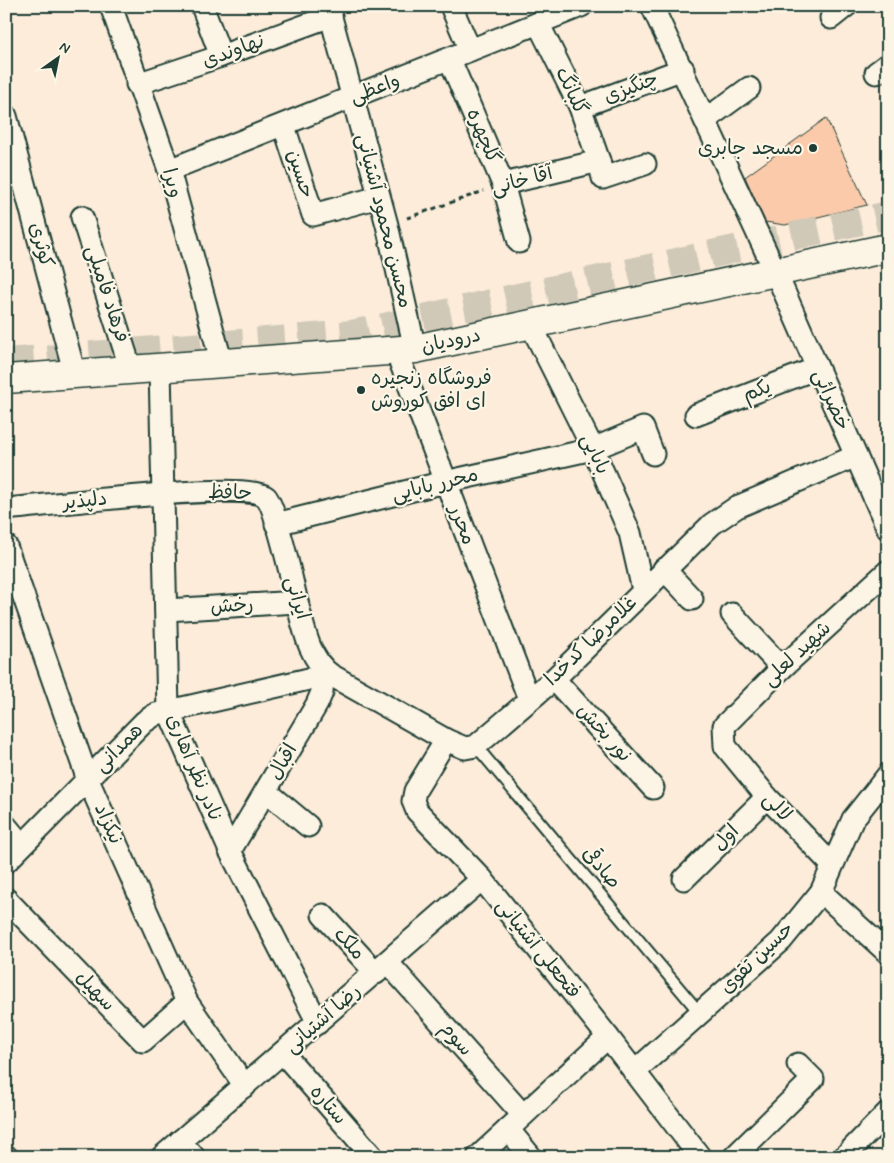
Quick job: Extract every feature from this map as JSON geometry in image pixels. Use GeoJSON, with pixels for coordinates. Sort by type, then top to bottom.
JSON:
{"type":"FeatureCollection","features":[{"type":"Feature","properties":{"kind":"main road","name":"درودیان"},"geometry":{"type":"LineString","coordinates":[[6,379],[405,350],[888,248]]}},
{"type":"Feature","properties":{"kind":"street","name":"ویرا"},"geometry":{"type":"LineString","coordinates":[[111,6],[169,170],[222,364]]}},
{"type":"Feature","properties":{"kind":"street"},"geometry":{"type":"LineString","coordinates":[[202,6],[221,56]]}},
{"type":"Feature","properties":{"kind":"street"},"geometry":{"type":"LineString","coordinates":[[451,6],[470,50]]}},
{"type":"Feature","properties":{"kind":"street","name":"خضرائی"},"geometry":{"type":"LineString","coordinates":[[652,6],[683,69],[775,271],[888,528]]}},
{"type":"Feature","properties":{"kind":"street","name":"واعظی"},"geometry":{"type":"LineString","coordinates":[[169,170],[450,60],[470,50],[577,7]]}},
{"type":"Feature","properties":{"kind":"street","name":"نهاوندی"},"geometry":{"type":"LineString","coordinates":[[137,84],[221,56],[330,11]]}},
{"type":"Feature","properties":{"kind":"street","name":"محسن محمود آشتیانی"},"geometry":{"type":"LineString","coordinates":[[330,11],[387,225],[405,350]]}},
{"type":"Feature","properties":{"kind":"street","name":"گلبانگ"},"geometry":{"type":"LineString","coordinates":[[538,23],[580,108],[599,161]]}},
{"type":"Feature","properties":{"kind":"street","name":"گلچهره"},"geometry":{"type":"LineString","coordinates":[[450,60],[503,184],[519,242]]}},
{"type":"Feature","properties":{"kind":"street","name":"چنگیزی"},"geometry":{"type":"LineString","coordinates":[[580,108],[683,69]]}},
{"type":"Feature","properties":{"kind":"street"},"geometry":{"type":"LineString","coordinates":[[705,120],[749,88]]}},
{"type":"Feature","properties":{"kind":"street","name":"کوثری"},"geometry":{"type":"LineString","coordinates":[[6,116],[75,374]]}},
{"type":"Feature","properties":{"kind":"street","name":"حسین"},"geometry":{"type":"LineString","coordinates":[[284,126],[313,215],[379,197]]}},
{"type":"Feature","properties":{"kind":"street"},"geometry":{"type":"LineString","coordinates":[[599,161],[603,178],[645,164]]}},
{"type":"Feature","properties":{"kind":"street","name":"آقا خانی"},"geometry":{"type":"LineString","coordinates":[[503,184],[599,161]]}},
{"type":"Feature","properties":{"kind":"street","name":"فرهاد فامیلی"},"geometry":{"type":"LineString","coordinates":[[82,217],[131,370]]}},
{"type":"Feature","properties":{"kind":"street","name":"بابایی"},"geometry":{"type":"LineString","coordinates":[[532,324],[593,448],[630,533],[644,590]]}},
{"type":"Feature","properties":{"kind":"street","name":"محرر"},"geometry":{"type":"LineString","coordinates":[[405,350],[445,482],[528,699]]}},
{"type":"Feature","properties":{"kind":"street","name":"یکم"},"geometry":{"type":"LineString","coordinates":[[696,415],[817,368]]}},
{"type":"Feature","properties":{"kind":"street","name":"نادر نظر آهاری"},"geometry":{"type":"LineString","coordinates":[[160,369],[168,710],[230,851],[318,1023]]}},
{"type":"Feature","properties":{"kind":"street","name":"محرر بابایی"},"geometry":{"type":"LineString","coordinates":[[276,524],[593,448],[642,428],[652,454]]}},
{"type":"Feature","properties":{"kind":"street","name":"غلامرضا کدخدا"},"geometry":{"type":"LineString","coordinates":[[476,746],[528,699],[554,679],[712,524],[737,507],[856,456]]}},
{"type":"Feature","properties":{"kind":"street","name":"حافظ"},"geometry":{"type":"LineString","coordinates":[[163,494],[257,492],[264,495],[269,501],[276,524]]}},
{"type":"Feature","properties":{"kind":"street","name":"دلپذیر"},"geometry":{"type":"LineString","coordinates":[[6,509],[163,494]]}},
{"type":"Feature","properties":{"kind":"street","name":"ایرانی"},"geometry":{"type":"LineString","coordinates":[[276,524],[314,656],[322,673]]}},
{"type":"Feature","properties":{"kind":"street","name":"نیکزاد"},"geometry":{"type":"LineString","coordinates":[[6,546],[88,780],[187,1002],[245,1086]]}},
{"type":"Feature","properties":{"kind":"street"},"geometry":{"type":"LineString","coordinates":[[664,569],[692,599]]}},
{"type":"Feature","properties":{"kind":"street","name":"شهید لعلی"},"geometry":{"type":"LineString","coordinates":[[725,746],[724,726],[782,668],[888,571]]}},
{"type":"Feature","properties":{"kind":"street","name":"رخش"},"geometry":{"type":"LineString","coordinates":[[166,610],[298,602]]}},
{"type":"Feature","properties":{"kind":"street"},"geometry":{"type":"LineString","coordinates":[[732,614],[782,668]]}},
{"type":"Feature","properties":{"kind":"street"},"geometry":{"type":"LineString","coordinates":[[322,673],[446,740],[465,748],[476,746]]}},
{"type":"Feature","properties":{"kind":"street","name":"همدانی"},"geometry":{"type":"LineString","coordinates":[[6,862],[144,722],[168,710],[322,673]]}},
{"type":"Feature","properties":{"kind":"street","name":"اقبال"},"geometry":{"type":"LineString","coordinates":[[230,851],[317,704],[322,692],[322,673]]}},
{"type":"Feature","properties":{"kind":"street","name":"نور بخش"},"geometry":{"type":"LineString","coordinates":[[554,679],[653,788]]}},
{"type":"Feature","properties":{"kind":"street","name":"فتحعلی آشتیانی"},"geometry":{"type":"LineString","coordinates":[[446,740],[415,791],[413,801],[417,811],[482,879],[608,1037],[695,1155]]}},
{"type":"Feature","properties":{"kind":"street","name":"لالی"},"geometry":{"type":"LineString","coordinates":[[725,746],[767,797],[832,865]]}},
{"type":"Feature","properties":{"kind":"street","name":"حسین تقوی"},"geometry":{"type":"LineString","coordinates":[[634,1072],[780,941],[821,892],[853,819],[888,775]]}},
{"type":"Feature","properties":{"kind":"street"},"geometry":{"type":"LineString","coordinates":[[266,792],[308,826]]}},
{"type":"Feature","properties":{"kind":"street","name":"اول"},"geometry":{"type":"LineString","coordinates":[[684,878],[767,797]]}},
{"type":"Feature","properties":{"kind":"street"},"geometry":{"type":"LineString","coordinates":[[6,826],[22,845]]}},
{"type":"Feature","properties":{"kind":"street","name":"رضا آشتیانی"},"geometry":{"type":"LineString","coordinates":[[162,1157],[187,1149],[245,1086],[482,879]]}},
{"type":"Feature","properties":{"kind":"street"},"geometry":{"type":"LineString","coordinates":[[821,892],[888,952]]}},
{"type":"Feature","properties":{"kind":"street","name":"سهیل"},"geometry":{"type":"LineString","coordinates":[[6,899],[143,1041],[187,1002]]}},
{"type":"Feature","properties":{"kind":"street","name":"ملک"},"geometry":{"type":"LineString","coordinates":[[322,915],[382,968]]}},
{"type":"Feature","properties":{"kind":"street","name":"سوم"},"geometry":{"type":"LineString","coordinates":[[382,968],[515,1122],[531,1157]]}},
{"type":"Feature","properties":{"kind":"street"},"geometry":{"type":"LineString","coordinates":[[478,1157],[608,1037]]}},
{"type":"Feature","properties":{"kind":"street","name":"ستاره"},"geometry":{"type":"LineString","coordinates":[[283,1053],[373,1157]]}},
{"type":"Feature","properties":{"kind":"street"},"geometry":{"type":"LineString","coordinates":[[734,1157],[813,1079],[798,1064]]}},
{"type":"Feature","properties":{"kind":"street"},"geometry":{"type":"LineString","coordinates":[[844,1157],[888,1112]]}},
{"type":"Feature","properties":{"kind":"lane","name":"صادقی"},"geometry":{"type":"LineString","coordinates":[[476,746],[699,1012]]}},
{"type":"Feature","properties":{"kind":"path","name":"آقا خانی"},"geometry":{"type":"LineString","coordinates":[[387,225],[503,184]]}},
{"type":"Feature","properties":{"kind":"building","name":"مسجد جابری"},"geometry":{"type":"Polygon","coordinates":[[[826,118],[867,205],[785,225],[765,222],[745,177],[826,118]]]}},
{"type":"Feature","properties":{"kind":"tunnel"},"geometry":{"type":"LineString","coordinates":[[6,362],[352,334],[888,215]]}},
{"type":"Feature","properties":{"kind":"place","name":"مسجد جابری"},"geometry":{"type":"Point","coordinates":[813,148]}},
{"type":"Feature","properties":{"kind":"place","name":"فروشگاه زنجیره ای افق کوروش"},"geometry":{"type":"Point","coordinates":[361,390]}}]}
